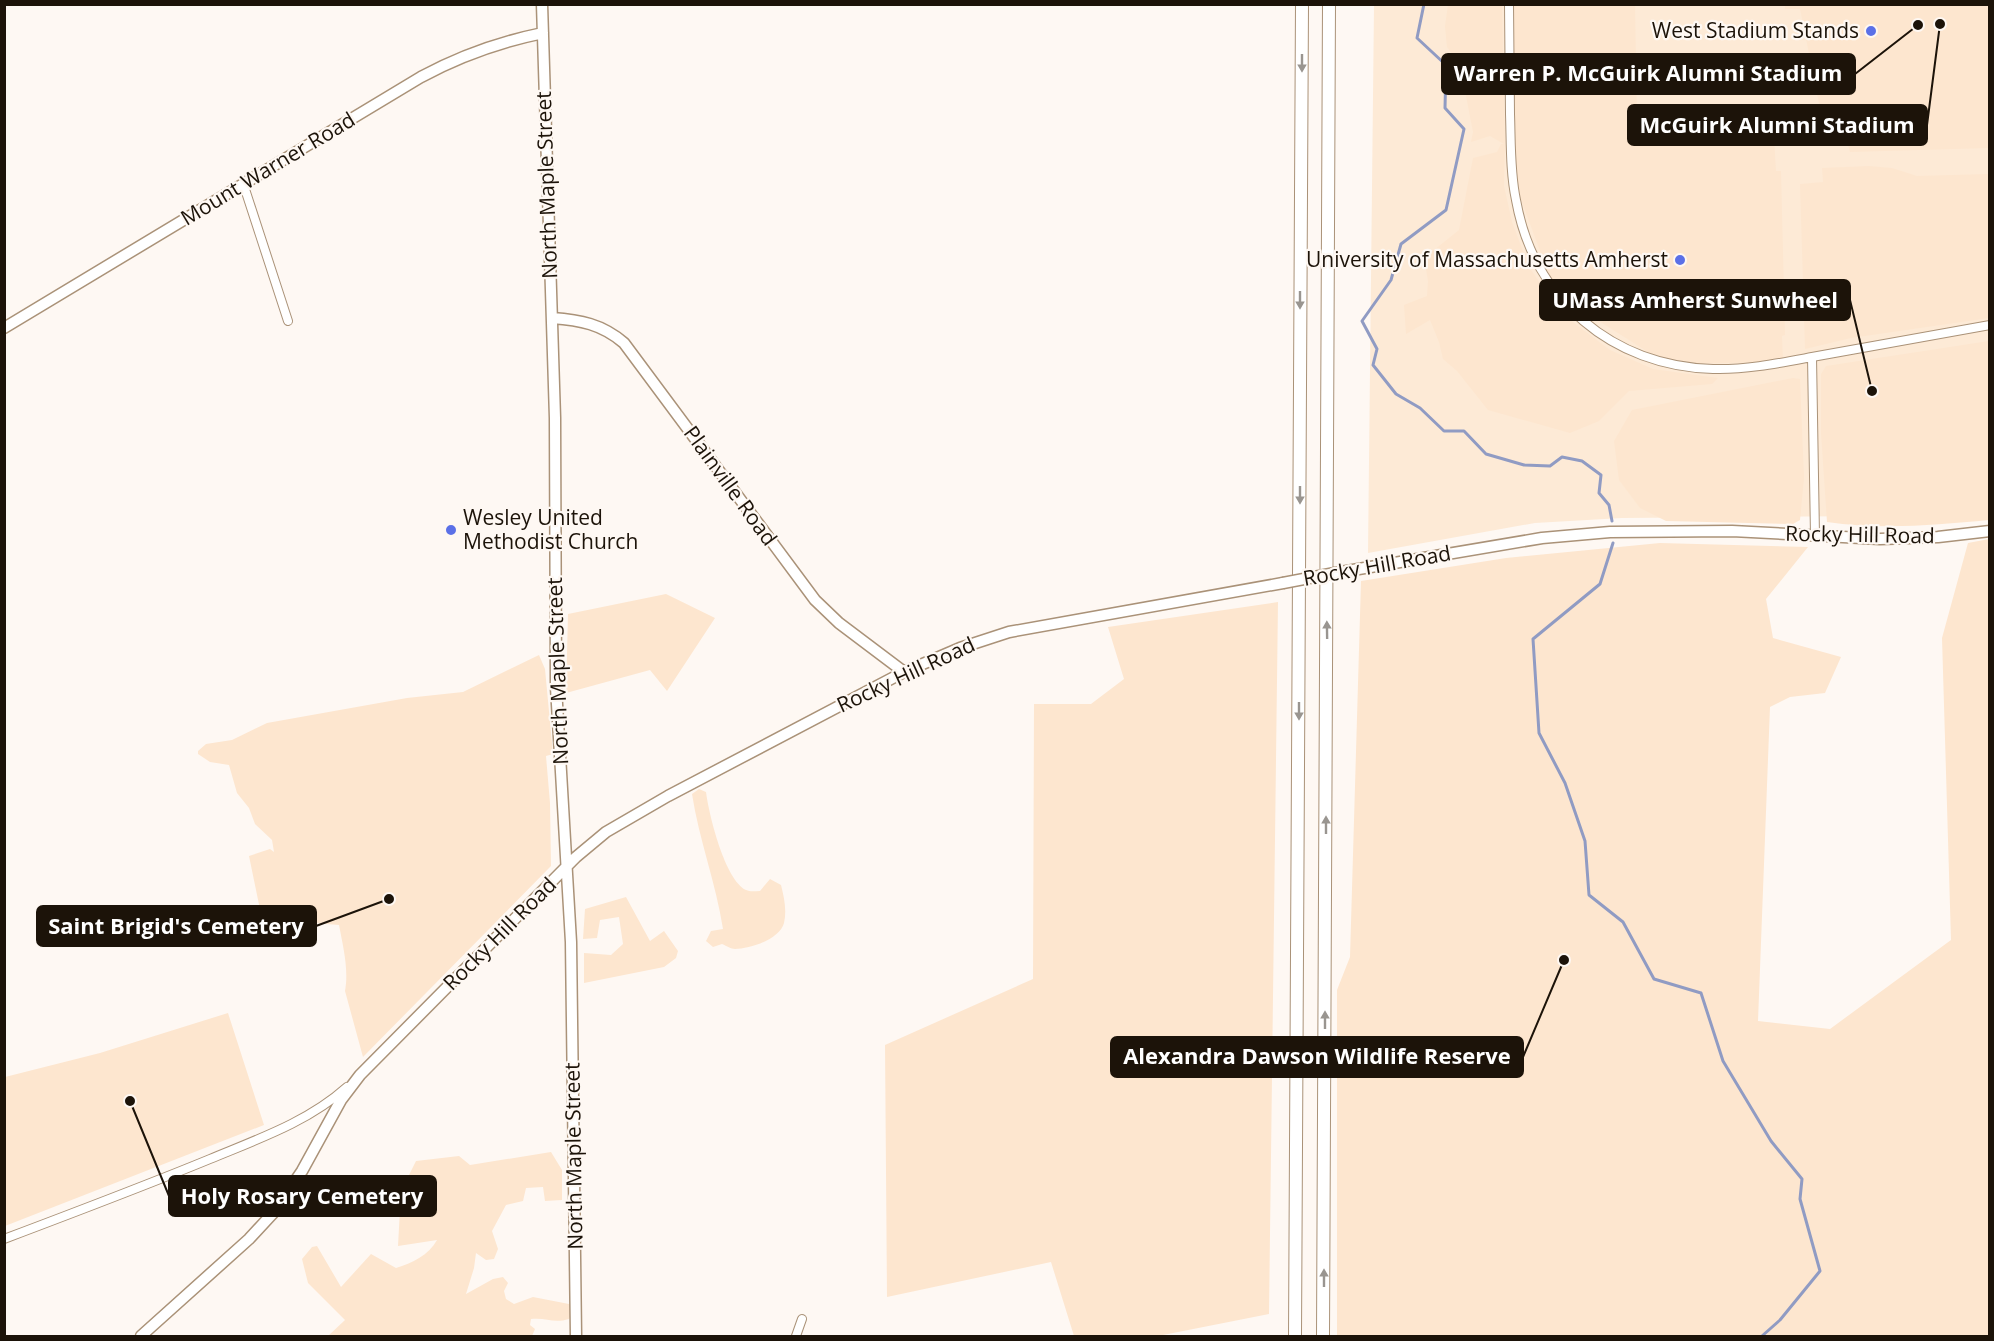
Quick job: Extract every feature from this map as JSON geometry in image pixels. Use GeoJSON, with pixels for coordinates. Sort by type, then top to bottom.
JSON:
{"type":"FeatureCollection","features":[{"type":"Feature","properties":{"kind":"main road","name":"North Maple Street"},"geometry":{"type":"LineString","coordinates":[[542,4],[556,467],[556,687],[567,866],[573,1023],[576,1336]]}},
{"type":"Feature","properties":{"kind":"main road"},"geometry":{"type":"LineString","coordinates":[[1295,1336],[1302,4]]}},
{"type":"Feature","properties":{"kind":"main road"},"geometry":{"type":"LineString","coordinates":[[1323,1336],[1329,4]]}},
{"type":"Feature","properties":{"kind":"main road","name":"Mount Warner Road"},"geometry":{"type":"LineString","coordinates":[[4,328],[396,91],[453,60],[503,42],[543,33]]}},
{"type":"Feature","properties":{"kind":"main road","name":"Plainville Road"},"geometry":{"type":"LineString","coordinates":[[552,318],[588,322],[612,333],[624,343],[815,600],[839,623],[904,672]]}},
{"type":"Feature","properties":{"kind":"main road","name":"Rocky Hill Road"},"geometry":{"type":"LineString","coordinates":[[141,1336],[249,1239],[274,1212],[302,1171],[341,1100],[360,1075],[567,866],[601,836],[676,792],[904,672],[960,648],[1009,632],[1542,538],[1600,533],[1693,530],[1900,538],[1989,531]]}},
{"type":"Feature","properties":{"kind":"street"},"geometry":{"type":"LineString","coordinates":[[1509,4],[1511,131],[1515,199],[1523,230],[1547,281],[1566,306],[1587,325],[1642,356],[1667,364],[1721,370],[1812,357],[1989,325]]}},
{"type":"Feature","properties":{"kind":"street"},"geometry":{"type":"LineString","coordinates":[[243,183],[288,321]]}},
{"type":"Feature","properties":{"kind":"street"},"geometry":{"type":"LineString","coordinates":[[1812,357],[1815,536]]}},
{"type":"Feature","properties":{"kind":"street"},"geometry":{"type":"LineString","coordinates":[[4,1239],[294,1124],[322,1107],[360,1075]]}},
{"type":"Feature","properties":{"kind":"street"},"geometry":{"type":"LineString","coordinates":[[796,1336],[802,1319]]}},
{"type":"Feature","properties":{"kind":"shaded area","name":"University of Massachusetts Amherst"},"geometry":{"type":"Polygon","coordinates":[[[1374,5],[1989,5],[1989,515],[1622,518],[1535,523],[1368,553],[1374,5]]]}},
{"type":"Feature","properties":{"kind":"shaded area"},"geometry":{"type":"Polygon","coordinates":[[[1448,5],[1502,5],[1505,144],[1504,186],[1512,222],[1529,267],[1561,313],[1610,350],[1653,369],[1718,378],[1712,384],[1629,391],[1599,421],[1570,433],[1488,410],[1457,371],[1443,359],[1430,320],[1406,334],[1404,305],[1427,296],[1428,281],[1424,258],[1459,230],[1473,158],[1497,152],[1501,144],[1504,144],[1490,136],[1471,142],[1473,132],[1460,65],[1447,47],[1445,26],[1448,5]]]}},
{"type":"Feature","properties":{"kind":"shaded area"},"geometry":{"type":"Polygon","coordinates":[[[1509,5],[1635,5],[1637,119],[1703,118],[1725,139],[1774,138],[1776,171],[1781,171],[1785,335],[1782,336],[1783,362],[1667,364],[1556,294],[1513,178],[1509,5]]]}},
{"type":"Feature","properties":{"kind":"shaded area"},"geometry":{"type":"Polygon","coordinates":[[[1785,5],[1989,5],[1989,148],[1850,152],[1839,117],[1822,119],[1800,9],[1785,9],[1785,5]]]}},
{"type":"Feature","properties":{"kind":"shaded area"},"geometry":{"type":"Polygon","coordinates":[[[1869,166],[1892,168],[1917,176],[1989,174],[1989,318],[1851,338],[1805,349],[1800,184],[1823,182],[1822,168],[1869,166]]]}},
{"type":"Feature","properties":{"kind":"shaded area"},"geometry":{"type":"Polygon","coordinates":[[[1989,341],[1989,520],[1888,526],[1827,522],[1821,433],[1821,374],[1826,366],[1989,341]]]}},
{"type":"Feature","properties":{"kind":"shaded area"},"geometry":{"type":"Polygon","coordinates":[[[1793,378],[1800,379],[1804,478],[1800,520],[1793,524],[1666,521],[1640,508],[1619,480],[1614,441],[1632,410],[1793,378]]]}},
{"type":"Feature","properties":{"kind":"shaded area"},"geometry":{"type":"Polygon","coordinates":[[[1989,539],[1989,1336],[1337,1336],[1337,990],[1350,957],[1361,581],[1506,558],[1660,543],[1808,547],[1766,599],[1773,638],[1841,657],[1825,693],[1790,697],[1770,707],[1758,1021],[1830,1029],[1951,940],[1942,638],[1968,543],[1989,539]]]}},
{"type":"Feature","properties":{"kind":"shaded area"},"geometry":{"type":"Polygon","coordinates":[[[666,594],[715,618],[667,691],[650,670],[566,693],[568,614],[666,594]]]}},
{"type":"Feature","properties":{"kind":"shaded area"},"geometry":{"type":"Polygon","coordinates":[[[1278,602],[1269,1314],[1158,1336],[1074,1336],[1051,1262],[887,1297],[885,1045],[1033,979],[1034,704],[1091,704],[1124,679],[1108,627],[1278,602]]]}},
{"type":"Feature","properties":{"kind":"shaded area"},"geometry":{"type":"Polygon","coordinates":[[[539,655],[545,669],[553,754],[546,756],[550,803],[551,866],[363,1057],[345,991],[346,966],[339,925],[303,922],[263,924],[249,856],[270,849],[274,852],[272,840],[255,824],[249,808],[237,793],[229,765],[210,762],[198,754],[198,751],[206,744],[232,740],[267,723],[407,698],[463,692],[539,655]]]}},
{"type":"Feature","properties":{"kind":"shaded area"},"geometry":{"type":"Polygon","coordinates":[[[699,789],[706,792],[719,846],[738,884],[746,890],[753,891],[760,891],[770,879],[781,885],[785,908],[784,923],[777,934],[756,945],[735,949],[722,944],[713,947],[706,941],[711,931],[723,929],[692,794],[699,789]]]}},
{"type":"Feature","properties":{"kind":"shaded area"},"geometry":{"type":"Polygon","coordinates":[[[626,897],[650,941],[664,931],[678,951],[676,958],[664,967],[584,983],[584,953],[611,955],[623,944],[619,917],[600,920],[597,938],[583,939],[585,909],[626,897]]]}},
{"type":"Feature","properties":{"kind":"shaded area"},"geometry":{"type":"Polygon","coordinates":[[[228,1013],[264,1125],[5,1226],[5,1077],[100,1053],[228,1013]]]}},
{"type":"Feature","properties":{"kind":"shaded area"},"geometry":{"type":"Polygon","coordinates":[[[551,1152],[562,1170],[562,1200],[545,1201],[543,1187],[526,1188],[523,1201],[506,1205],[492,1231],[498,1249],[494,1259],[486,1260],[476,1253],[466,1294],[493,1279],[503,1277],[508,1283],[504,1291],[506,1299],[514,1304],[533,1297],[569,1304],[573,1311],[569,1319],[558,1321],[531,1319],[530,1325],[535,1329],[532,1336],[328,1336],[345,1320],[308,1283],[302,1259],[312,1247],[317,1246],[341,1287],[371,1254],[396,1268],[425,1254],[437,1240],[398,1246],[401,1191],[416,1161],[459,1156],[470,1165],[551,1152]]]}},
{"type":"Feature","properties":{"kind":"waterway"},"geometry":{"type":"LineString","coordinates":[[1424,4],[1417,38],[1446,65],[1445,108],[1464,129],[1446,210],[1401,244],[1391,280],[1362,321],[1377,349],[1373,365],[1396,394],[1420,408],[1444,431],[1464,431],[1486,454],[1524,465],[1550,466],[1562,457],[1582,461],[1601,475],[1599,493],[1609,505],[1612,521]]}},
{"type":"Feature","properties":{"kind":"waterway"},"geometry":{"type":"LineString","coordinates":[[1613,543],[1600,584],[1533,639],[1539,733],[1565,783],[1585,841],[1589,895],[1623,922],[1654,979],[1701,993],[1723,1061],[1771,1141],[1802,1179],[1800,1199],[1820,1271],[1780,1320],[1762,1336]]}},
{"type":"Feature","properties":{"kind":"place","name":"McGuirk Alumni Stadium"},"geometry":{"type":"Point","coordinates":[1940,24]}},
{"type":"Feature","properties":{"kind":"place","name":"Warren P. McGuirk Alumni Stadium"},"geometry":{"type":"Point","coordinates":[1918,25]}},
{"type":"Feature","properties":{"kind":"place","name":"West Stadium Stands"},"geometry":{"type":"Point","coordinates":[1871,31]}},
{"type":"Feature","properties":{"kind":"place","name":"University of Massachusetts Amherst"},"geometry":{"type":"Point","coordinates":[1680,260]}},
{"type":"Feature","properties":{"kind":"place","name":"UMass Amherst Sunwheel"},"geometry":{"type":"Point","coordinates":[1872,391]}},
{"type":"Feature","properties":{"kind":"place","name":"Wesley United Methodist Church"},"geometry":{"type":"Point","coordinates":[451,530]}},
{"type":"Feature","properties":{"kind":"place","name":"Saint Brigid's Cemetery"},"geometry":{"type":"Point","coordinates":[389,899]}},
{"type":"Feature","properties":{"kind":"place","name":"Alexandra Dawson Wildlife Reserve"},"geometry":{"type":"Point","coordinates":[1564,960]}},
{"type":"Feature","properties":{"kind":"place","name":"Holy Rosary Cemetery"},"geometry":{"type":"Point","coordinates":[130,1101]}}]}
